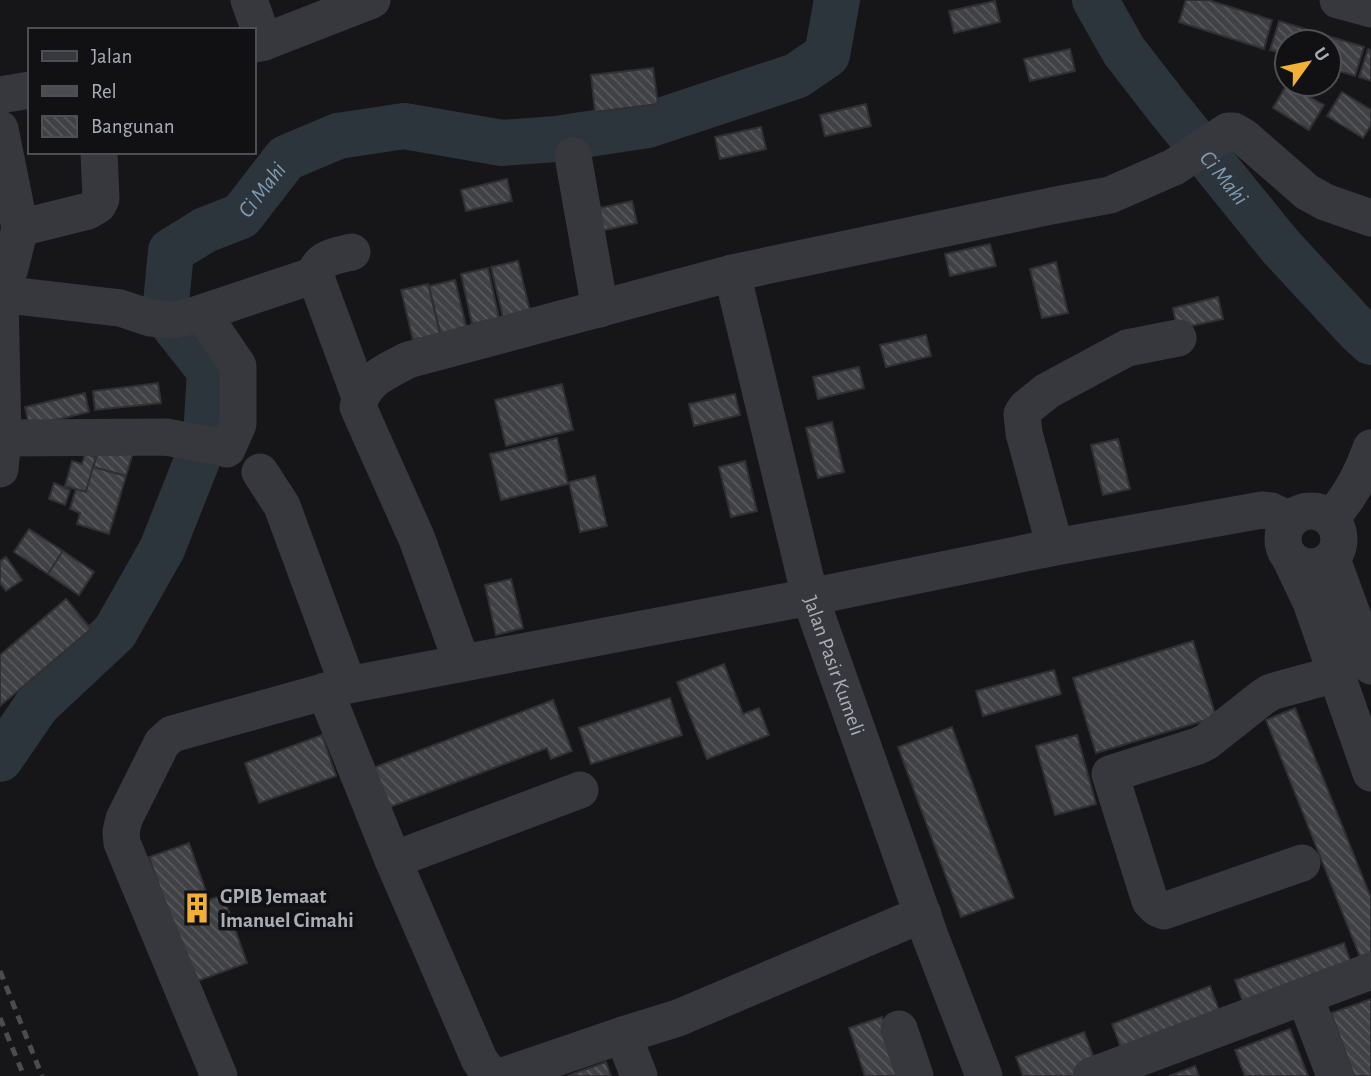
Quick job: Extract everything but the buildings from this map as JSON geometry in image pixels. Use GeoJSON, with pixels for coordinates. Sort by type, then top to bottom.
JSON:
{"type":"FeatureCollection","features":[{"type":"Feature","properties":{"kind":"street"},"geometry":{"type":"LineString","coordinates":[[249,0],[256,28]]}},
{"type":"Feature","properties":{"kind":"street"},"geometry":{"type":"LineString","coordinates":[[259,43],[372,0]]}},
{"type":"Feature","properties":{"kind":"street"},"geometry":{"type":"LineString","coordinates":[[1338,0],[1371,9]]}},
{"type":"Feature","properties":{"kind":"street"},"geometry":{"type":"LineString","coordinates":[[0,95],[28,90]]}},
{"type":"Feature","properties":{"kind":"street"},"geometry":{"type":"LineString","coordinates":[[0,129],[6,193],[20,228],[0,294],[1,454],[166,437],[223,448],[238,424],[238,366],[197,315]]}},
{"type":"Feature","properties":{"kind":"street"},"geometry":{"type":"LineString","coordinates":[[462,663],[417,539],[358,407],[365,388],[379,376],[408,360],[732,273],[1110,195],[1163,173],[1228,131],[1234,131],[1244,137],[1307,192],[1325,202],[1371,219]]}},
{"type":"Feature","properties":{"kind":"street"},"geometry":{"type":"LineString","coordinates":[[20,228],[88,211],[97,205],[101,199],[99,154]]}},
{"type":"Feature","properties":{"kind":"street"},"geometry":{"type":"LineString","coordinates":[[573,156],[600,309]]}},
{"type":"Feature","properties":{"kind":"street"},"geometry":{"type":"LineString","coordinates":[[352,252],[324,260],[315,275],[360,397]]}},
{"type":"Feature","properties":{"kind":"street"},"geometry":{"type":"LineString","coordinates":[[219,1076],[122,842],[124,819],[162,743],[172,734],[337,688],[810,597],[732,273]]}},
{"type":"Feature","properties":{"kind":"street"},"geometry":{"type":"LineString","coordinates":[[0,294],[120,308],[150,318],[173,320],[197,315],[315,275]]}},
{"type":"Feature","properties":{"kind":"street"},"geometry":{"type":"LineString","coordinates":[[1055,547],[1021,414],[1047,391],[1127,348],[1178,338]]}},
{"type":"Feature","properties":{"kind":"street"},"geometry":{"type":"LineString","coordinates":[[1291,560],[1304,567],[1319,567],[1332,559],[1339,546],[1339,531],[1331,518],[1342,506],[1364,469],[1371,448]]}},
{"type":"Feature","properties":{"kind":"street"},"geometry":{"type":"LineString","coordinates":[[260,472],[282,506],[393,860],[479,1059],[487,1071],[501,1076],[678,1018],[922,914]]}},
{"type":"Feature","properties":{"kind":"street","name":"Jalan Pasir Kumeli"},"geometry":{"type":"LineString","coordinates":[[984,1076],[922,914],[810,597],[1055,547],[1262,510],[1290,520],[1303,511],[1318,511],[1331,518]]}},
{"type":"Feature","properties":{"kind":"street"},"geometry":{"type":"LineString","coordinates":[[1290,520],[1283,532],[1283,547],[1311,602],[1354,670]]}},
{"type":"Feature","properties":{"kind":"street"},"geometry":{"type":"LineString","coordinates":[[1332,559],[1371,773]]}},
{"type":"Feature","properties":{"kind":"street"},"geometry":{"type":"LineString","coordinates":[[1302,863],[1164,911],[1157,908],[1150,901],[1110,774],[1206,742],[1271,692],[1354,670]]}},
{"type":"Feature","properties":{"kind":"street"},"geometry":{"type":"LineString","coordinates":[[393,860],[580,790]]}},
{"type":"Feature","properties":{"kind":"street"},"geometry":{"type":"LineString","coordinates":[[1111,1072],[1371,971]]}},
{"type":"Feature","properties":{"kind":"street"},"geometry":{"type":"LineString","coordinates":[[1305,997],[1335,1076]]}},
{"type":"Feature","properties":{"kind":"street"},"geometry":{"type":"LineString","coordinates":[[899,1029],[915,1076]]}},
{"type":"Feature","properties":{"kind":"street"},"geometry":{"type":"LineString","coordinates":[[623,1035],[639,1076]]}},
{"type":"Feature","properties":{"kind":"waterway","name":"Ci Mahi"},"geometry":{"type":"LineString","coordinates":[[0,759],[37,705],[115,632],[162,549],[206,438],[210,371],[165,314],[171,251],[205,230],[241,216],[286,158],[338,136],[404,126],[502,143],[556,139],[648,125],[796,76],[827,55],[837,0]]}},
{"type":"Feature","properties":{"kind":"waterway","name":"Ci Mahi"},"geometry":{"type":"LineString","coordinates":[[1095,0],[1124,51],[1169,109],[1281,247],[1371,342]]}},
{"type":"Feature","properties":{"kind":"railway"},"geometry":{"type":"LineString","coordinates":[[0,971],[42,1076]]}},
{"type":"Feature","properties":{"kind":"railway"},"geometry":{"type":"LineString","coordinates":[[0,1018],[24,1076]]}},
{"type":"Feature","properties":{"kind":"place","name":"GPIB Jemaat Imanuel Cimahi"},"geometry":{"type":"Point","coordinates":[197,908]}}]}
